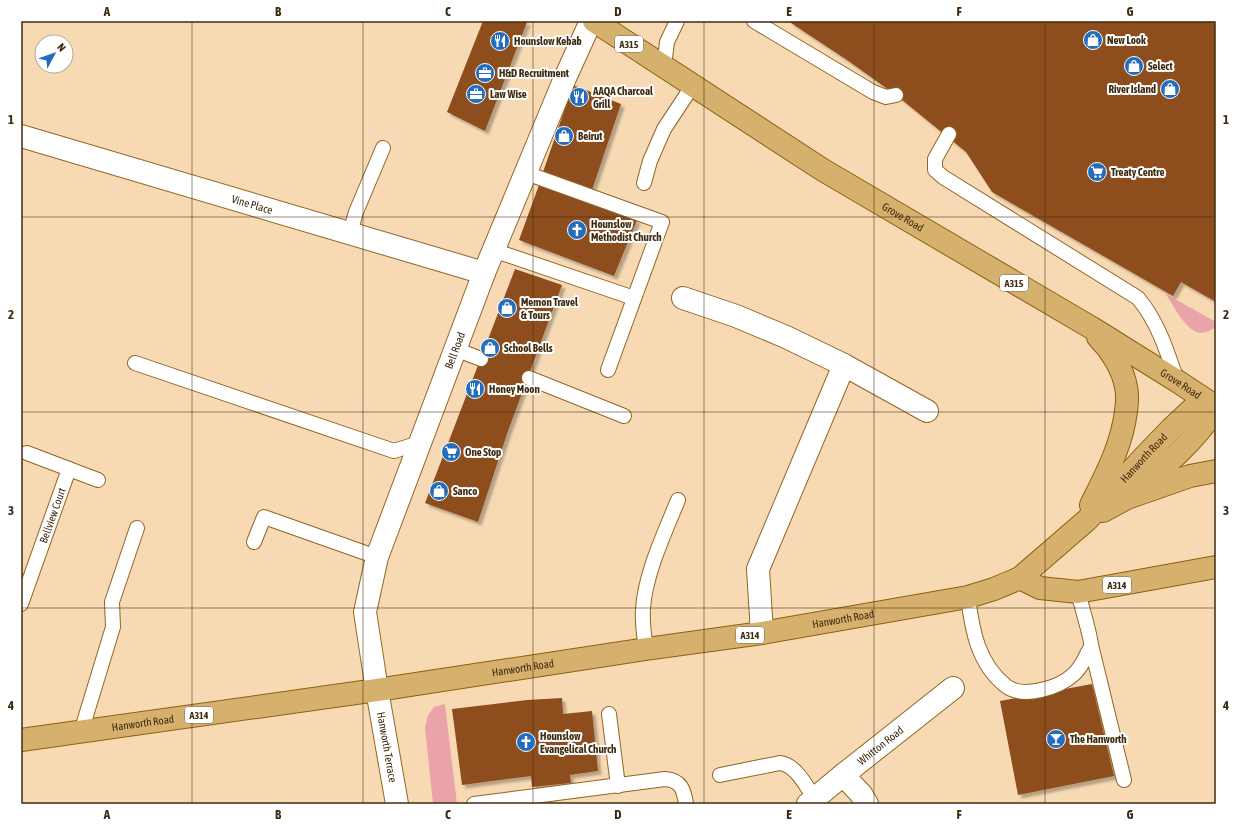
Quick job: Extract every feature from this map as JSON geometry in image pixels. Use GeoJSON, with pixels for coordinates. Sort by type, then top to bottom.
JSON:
{"type":"FeatureCollection","features":[{"type":"Feature","properties":{"kind":"main road","name":"Grove Road"},"geometry":{"type":"LineString","coordinates":[[594,21],[824,170],[1090,328],[1177,381],[1212,405]]}},
{"type":"Feature","properties":{"kind":"main road"},"geometry":{"type":"LineString","coordinates":[[1084,523],[1117,452],[1124,426],[1127,402],[1127,388],[1123,375],[1102,341],[1090,328]]}},
{"type":"Feature","properties":{"kind":"main road"},"geometry":{"type":"LineString","coordinates":[[1127,498],[1175,458],[1197,435],[1212,405]]}},
{"type":"Feature","properties":{"kind":"main road","name":"Hanworth Road"},"geometry":{"type":"LineString","coordinates":[[21,740],[377,690],[762,633],[968,597],[994,589],[1020,578],[1084,523],[1171,429],[1212,405]]}},
{"type":"Feature","properties":{"kind":"main road","name":"Hanworth Road"},"geometry":{"type":"LineString","coordinates":[[1084,523],[1127,498],[1190,476],[1216,471]]}},
{"type":"Feature","properties":{"kind":"main road","name":"A314"},"geometry":{"type":"LineString","coordinates":[[1020,578],[1040,588],[1078,592],[1216,567]]}},
{"type":"Feature","properties":{"kind":"street","name":"Bell Road"},"geometry":{"type":"LineString","coordinates":[[377,690],[365,612],[377,557],[407,474],[493,250],[565,78],[591,21]]}},
{"type":"Feature","properties":{"kind":"street","name":"Vine Place"},"geometry":{"type":"LineString","coordinates":[[21,136],[484,273]]}},
{"type":"Feature","properties":{"kind":"street"},"geometry":{"type":"LineString","coordinates":[[684,298],[736,316],[786,337],[844,365],[927,411]]}},
{"type":"Feature","properties":{"kind":"street"},"geometry":{"type":"LineString","coordinates":[[762,633],[758,569],[844,365]]}},
{"type":"Feature","properties":{"kind":"street","name":"Whitton Road"},"geometry":{"type":"LineString","coordinates":[[812,801],[953,688]]}},
{"type":"Feature","properties":{"kind":"street","name":"Hanworth Terrace"},"geometry":{"type":"LineString","coordinates":[[377,690],[397,804]]}},
{"type":"Feature","properties":{"kind":"street"},"geometry":{"type":"LineString","coordinates":[[843,775],[861,794],[867,804]]}},
{"type":"Feature","properties":{"kind":"lane"},"geometry":{"type":"LineString","coordinates":[[664,66],[667,42],[677,21]]}},
{"type":"Feature","properties":{"kind":"lane"},"geometry":{"type":"LineString","coordinates":[[754,21],[873,92],[886,97],[896,95]]}},
{"type":"Feature","properties":{"kind":"lane"},"geometry":{"type":"LineString","coordinates":[[644,183],[650,161],[664,129],[693,85]]}},
{"type":"Feature","properties":{"kind":"lane"},"geometry":{"type":"LineString","coordinates":[[949,134],[935,159],[935,170],[942,178],[1138,298],[1148,310],[1155,324],[1177,381]]}},
{"type":"Feature","properties":{"kind":"lane"},"geometry":{"type":"LineString","coordinates":[[350,233],[356,212],[383,148]]}},
{"type":"Feature","properties":{"kind":"lane"},"geometry":{"type":"LineString","coordinates":[[526,173],[662,222],[608,370]]}},
{"type":"Feature","properties":{"kind":"lane"},"geometry":{"type":"LineString","coordinates":[[493,250],[634,298]]}},
{"type":"Feature","properties":{"kind":"lane"},"geometry":{"type":"LineString","coordinates":[[455,349],[480,359]]}},
{"type":"Feature","properties":{"kind":"lane"},"geometry":{"type":"LineString","coordinates":[[135,363],[394,451],[419,443]]}},
{"type":"Feature","properties":{"kind":"lane"},"geometry":{"type":"LineString","coordinates":[[529,378],[624,416]]}},
{"type":"Feature","properties":{"kind":"lane"},"geometry":{"type":"LineString","coordinates":[[394,451],[407,474]]}},
{"type":"Feature","properties":{"kind":"lane"},"geometry":{"type":"LineString","coordinates":[[27,453],[98,480]]}},
{"type":"Feature","properties":{"kind":"lane","name":"Bellview Court"},"geometry":{"type":"LineString","coordinates":[[21,604],[69,469]]}},
{"type":"Feature","properties":{"kind":"lane"},"geometry":{"type":"LineString","coordinates":[[646,649],[643,629],[643,608],[649,577],[665,530],[678,500]]}},
{"type":"Feature","properties":{"kind":"lane"},"geometry":{"type":"LineString","coordinates":[[254,542],[264,517],[377,557]]}},
{"type":"Feature","properties":{"kind":"lane"},"geometry":{"type":"LineString","coordinates":[[80,732],[112,627],[112,602],[137,528]]}},
{"type":"Feature","properties":{"kind":"lane"},"geometry":{"type":"LineString","coordinates":[[1078,592],[1124,780]]}},
{"type":"Feature","properties":{"kind":"lane"},"geometry":{"type":"LineString","coordinates":[[968,597],[976,644],[984,661],[1007,687],[1019,693],[1043,690],[1054,687],[1065,681],[1074,674],[1084,661],[1091,645]]}},
{"type":"Feature","properties":{"kind":"lane"},"geometry":{"type":"LineString","coordinates":[[609,714],[618,786]]}},
{"type":"Feature","properties":{"kind":"lane"},"geometry":{"type":"LineString","coordinates":[[720,775],[780,763],[787,764],[800,777],[812,801]]}},
{"type":"Feature","properties":{"kind":"lane"},"geometry":{"type":"LineString","coordinates":[[474,804],[665,779],[672,779],[678,782],[682,788],[686,804]]}},
{"type":"Feature","properties":{"kind":"shaded area"},"geometry":{"type":"Polygon","coordinates":[[[1166,294],[1216,322],[1216,327],[1207,332],[1201,333],[1190,328],[1180,317],[1166,294]]]}},
{"type":"Feature","properties":{"kind":"shaded area"},"geometry":{"type":"Polygon","coordinates":[[[445,704],[457,804],[433,804],[425,728],[428,715],[434,707],[445,704]]]}},
{"type":"Feature","properties":{"kind":"building"},"geometry":{"type":"Polygon","coordinates":[[[483,21],[527,22],[485,131],[447,112],[483,21]]]}},
{"type":"Feature","properties":{"kind":"building","name":"Treaty Centre"},"geometry":{"type":"Polygon","coordinates":[[[788,21],[1216,21],[1216,302],[1181,282],[1173,296],[992,192],[966,152],[896,95],[788,21]]]}},
{"type":"Feature","properties":{"kind":"building"},"geometry":{"type":"Polygon","coordinates":[[[573,85],[621,104],[591,193],[542,175],[573,85]]]}},
{"type":"Feature","properties":{"kind":"building","name":"Hounslow Methodist Church"},"geometry":{"type":"Polygon","coordinates":[[[539,185],[637,220],[614,276],[519,240],[539,185]]]}},
{"type":"Feature","properties":{"kind":"building"},"geometry":{"type":"Polygon","coordinates":[[[515,269],[562,285],[508,431],[478,522],[425,503],[515,269]]]}},
{"type":"Feature","properties":{"kind":"building","name":"The Hanworth"},"geometry":{"type":"Polygon","coordinates":[[[1092,684],[1114,776],[1018,795],[1000,701],[1092,684]]]}},
{"type":"Feature","properties":{"kind":"building","name":"Hounslow Evangelical Church"},"geometry":{"type":"Polygon","coordinates":[[[562,698],[563,714],[592,711],[598,771],[570,775],[571,783],[532,787],[531,776],[462,785],[452,709],[527,700],[562,698]]]}},
{"type":"Feature","properties":{"kind":"place","name":"New Look"},"geometry":{"type":"Point","coordinates":[1093,40]}},
{"type":"Feature","properties":{"kind":"place","name":"Hounslow Kebab"},"geometry":{"type":"Point","coordinates":[500,41]}},
{"type":"Feature","properties":{"kind":"place","name":"Select"},"geometry":{"type":"Point","coordinates":[1134,66]}},
{"type":"Feature","properties":{"kind":"place","name":"H&D Recruitment"},"geometry":{"type":"Point","coordinates":[485,73]}},
{"type":"Feature","properties":{"kind":"place","name":"River Island"},"geometry":{"type":"Point","coordinates":[1170,89]}},
{"type":"Feature","properties":{"kind":"place","name":"Law Wise"},"geometry":{"type":"Point","coordinates":[476,94]}},
{"type":"Feature","properties":{"kind":"place","name":"AAQA Charcoal Grill"},"geometry":{"type":"Point","coordinates":[579,97]}},
{"type":"Feature","properties":{"kind":"place","name":"Beirut"},"geometry":{"type":"Point","coordinates":[564,136]}},
{"type":"Feature","properties":{"kind":"place","name":"Treaty Centre"},"geometry":{"type":"Point","coordinates":[1097,172]}},
{"type":"Feature","properties":{"kind":"place","name":"Hounslow Methodist Church"},"geometry":{"type":"Point","coordinates":[577,230]}},
{"type":"Feature","properties":{"kind":"place","name":"Memon Travel & Tours"},"geometry":{"type":"Point","coordinates":[507,308]}},
{"type":"Feature","properties":{"kind":"place","name":"School Bells"},"geometry":{"type":"Point","coordinates":[490,348]}},
{"type":"Feature","properties":{"kind":"place","name":"Honey Moon"},"geometry":{"type":"Point","coordinates":[475,389]}},
{"type":"Feature","properties":{"kind":"place","name":"One Stop"},"geometry":{"type":"Point","coordinates":[451,452]}},
{"type":"Feature","properties":{"kind":"place","name":"Sanco"},"geometry":{"type":"Point","coordinates":[439,491]}},
{"type":"Feature","properties":{"kind":"place","name":"The Hanworth"},"geometry":{"type":"Point","coordinates":[1056,739]}},
{"type":"Feature","properties":{"kind":"place","name":"Hounslow Evangelical Church"},"geometry":{"type":"Point","coordinates":[526,742]}}]}
